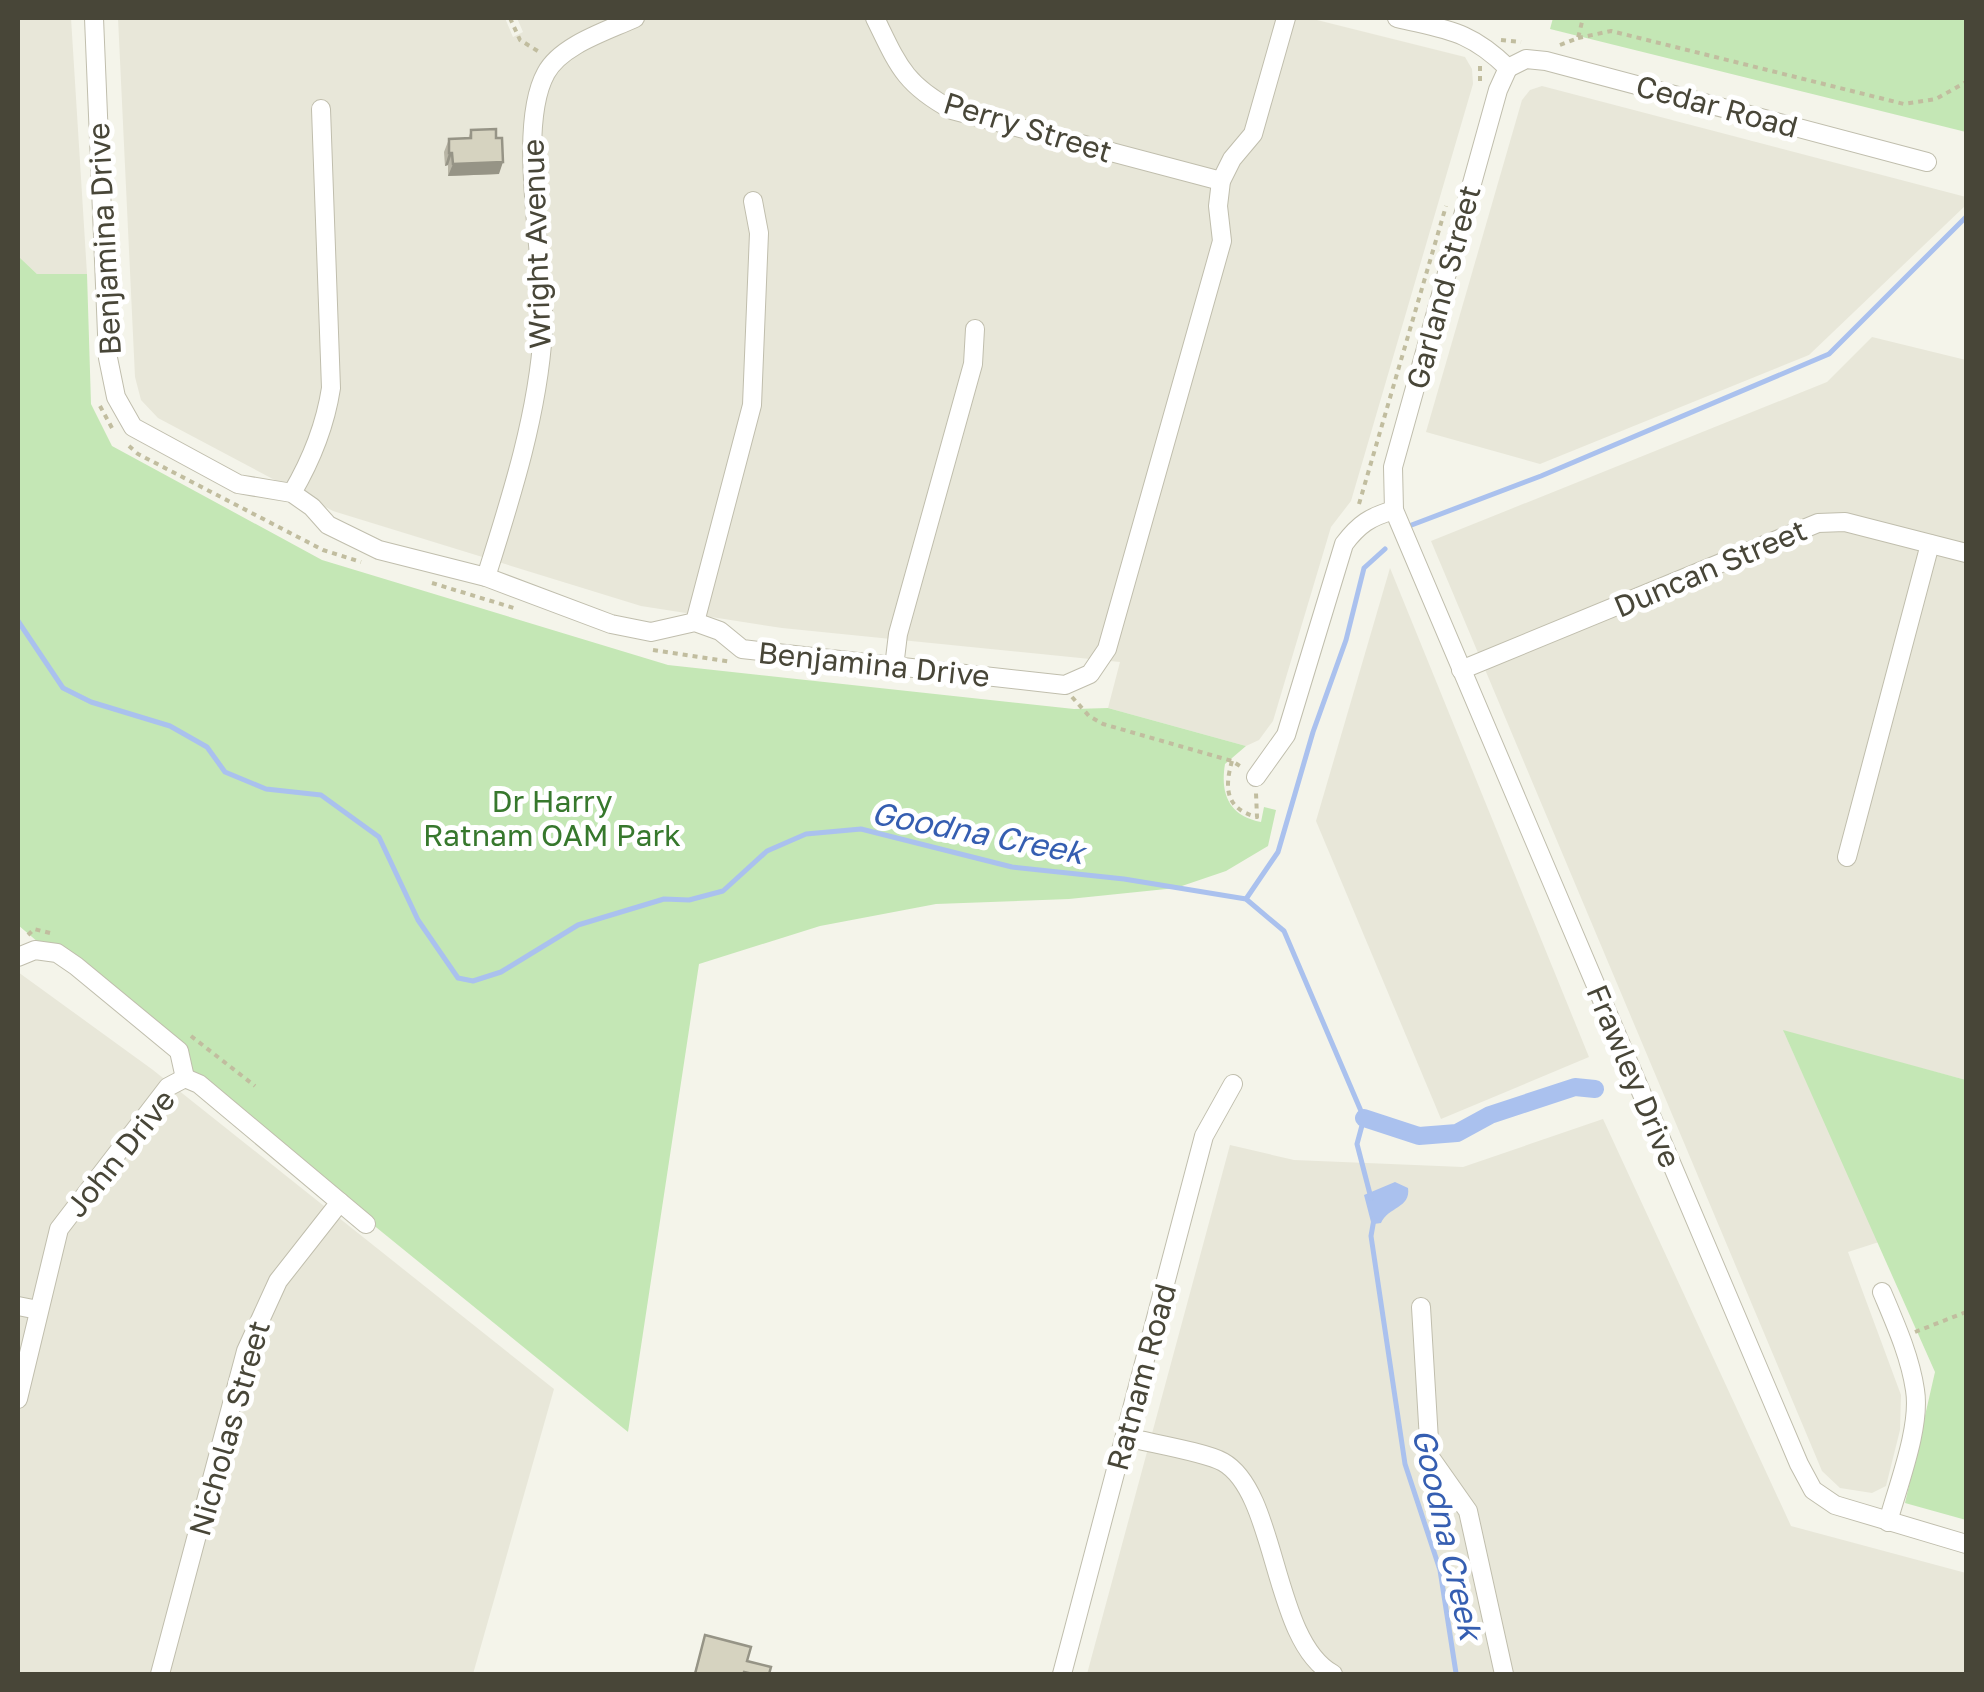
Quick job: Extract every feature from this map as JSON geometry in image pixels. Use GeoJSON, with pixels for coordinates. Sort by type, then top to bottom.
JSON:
{"type":"FeatureCollection","features":[{"type":"Feature","properties":{"kind":"street","name":"Benjamina Drive"},"geometry":{"type":"LineString","coordinates":[[94,18],[108,358],[116,397],[133,427],[204,468],[238,484],[292,493]]}},
{"type":"Feature","properties":{"kind":"street"},"geometry":{"type":"LineString","coordinates":[[554,61],[635,18]]}},
{"type":"Feature","properties":{"kind":"street","name":"Perry Street"},"geometry":{"type":"LineString","coordinates":[[874,18],[902,74],[926,96],[952,110],[1221,182]]}},
{"type":"Feature","properties":{"kind":"street"},"geometry":{"type":"LineString","coordinates":[[1066,694],[1090,674],[1107,648],[1222,242],[1218,206],[1221,182],[1232,159],[1253,134],[1286,18]]}},
{"type":"Feature","properties":{"kind":"street"},"geometry":{"type":"LineString","coordinates":[[1397,18],[1466,35],[1508,68]]}},
{"type":"Feature","properties":{"kind":"street","name":"Cedar Road"},"geometry":{"type":"LineString","coordinates":[[1508,68],[1526,59],[1546,60],[1928,162]]}},
{"type":"Feature","properties":{"kind":"street","name":"Wright Avenue"},"geometry":{"type":"LineString","coordinates":[[486,576],[537,384],[543,328],[533,120],[540,84],[554,61]]}},
{"type":"Feature","properties":{"kind":"street","name":"Garland Street"},"geometry":{"type":"LineString","coordinates":[[1394,510],[1393,468],[1498,90],[1508,68]]}},
{"type":"Feature","properties":{"kind":"street"},"geometry":{"type":"LineString","coordinates":[[322,109],[331,388],[326,422],[292,493],[328,525],[379,550],[486,576],[611,624],[638,630],[650,632],[695,622],[752,405],[759,233],[752,200]]}},
{"type":"Feature","properties":{"kind":"street"},"geometry":{"type":"LineString","coordinates":[[894,666],[898,634],[974,364],[975,329]]}},
{"type":"Feature","properties":{"kind":"street"},"geometry":{"type":"LineString","coordinates":[[1256,777],[1286,735],[1344,544],[1370,516],[1394,510]]}},
{"type":"Feature","properties":{"kind":"street","name":"Frawley Drive"},"geometry":{"type":"LineString","coordinates":[[1394,510],[1813,1490],[1835,1504],[1966,1544]]}},
{"type":"Feature","properties":{"kind":"street","name":"Duncan Street"},"geometry":{"type":"LineString","coordinates":[[1461,670],[1818,523],[1844,522],[1966,553]]}},
{"type":"Feature","properties":{"kind":"street"},"geometry":{"type":"LineString","coordinates":[[1847,857],[1930,544]]}},
{"type":"Feature","properties":{"kind":"street","name":"Benjamina Drive"},"geometry":{"type":"LineString","coordinates":[[695,622],[720,631],[742,648],[894,666],[1066,694]]}},
{"type":"Feature","properties":{"kind":"street"},"geometry":{"type":"LineString","coordinates":[[18,956],[34,950],[56,953],[76,966],[179,1051],[185,1078]]}},
{"type":"Feature","properties":{"kind":"street","name":"John Drive"},"geometry":{"type":"LineString","coordinates":[[18,1399],[59,1229],[168,1088],[185,1078],[199,1084],[366,1224]]}},
{"type":"Feature","properties":{"kind":"street","name":"Ratnam Road"},"geometry":{"type":"LineString","coordinates":[[1062,1674],[1204,1136],[1233,1084]]}},
{"type":"Feature","properties":{"kind":"street","name":"Nicholas Street"},"geometry":{"type":"LineString","coordinates":[[160,1674],[246,1351],[278,1280],[340,1202]]}},
{"type":"Feature","properties":{"kind":"street"},"geometry":{"type":"LineString","coordinates":[[1882,1292],[1902,1338],[1916,1393],[1912,1430],[1888,1522]]}},
{"type":"Feature","properties":{"kind":"street"},"geometry":{"type":"LineString","coordinates":[[18,1306],[38,1310]]}},
{"type":"Feature","properties":{"kind":"street"},"geometry":{"type":"LineString","coordinates":[[1421,1307],[1430,1457],[1468,1511],[1504,1674]]}},
{"type":"Feature","properties":{"kind":"street"},"geometry":{"type":"LineString","coordinates":[[1126,1437],[1222,1462],[1239,1477],[1252,1500],[1299,1633],[1318,1666],[1333,1674]]}},
{"type":"Feature","properties":{"kind":"path"},"geometry":{"type":"LineString","coordinates":[[510,18],[520,40],[554,61]]}},
{"type":"Feature","properties":{"kind":"path"},"geometry":{"type":"LineString","coordinates":[[1578,38],[1611,31],[1904,104],[1924,103],[1966,82]]}},
{"type":"Feature","properties":{"kind":"path"},"geometry":{"type":"LineString","coordinates":[[98,402],[114,430]]}},
{"type":"Feature","properties":{"kind":"path"},"geometry":{"type":"LineString","coordinates":[[125,444],[323,550],[372,565]]}},
{"type":"Feature","properties":{"kind":"path"},"geometry":{"type":"LineString","coordinates":[[428,582],[522,610]]}},
{"type":"Feature","properties":{"kind":"path"},"geometry":{"type":"LineString","coordinates":[[652,650],[730,662]]}},
{"type":"Feature","properties":{"kind":"path"},"geometry":{"type":"LineString","coordinates":[[1066,694],[1103,724],[1232,761],[1256,777],[1257,817],[1244,814],[1227,795],[1226,781],[1232,761]]}},
{"type":"Feature","properties":{"kind":"path"},"geometry":{"type":"LineString","coordinates":[[1066,694],[1076,702]]}},
{"type":"Feature","properties":{"kind":"path"},"geometry":{"type":"LineString","coordinates":[[1902,1338],[1966,1312]]}},
{"type":"Feature","properties":{"kind":"shaded area"},"geometry":{"type":"Polygon","coordinates":[[[18,18],[71,18],[87,274],[37,274],[18,256],[18,18]]]}},
{"type":"Feature","properties":{"kind":"shaded area"},"geometry":{"type":"Polygon","coordinates":[[[118,18],[505,18],[513,37],[523,32],[517,18],[1309,18],[1465,57],[1472,69],[1473,84],[1351,501],[1331,527],[1273,721],[1259,740],[1246,746],[1108,708],[1120,662],[782,628],[641,606],[333,511],[158,418],[141,400],[135,377],[118,18]]]}},
{"type":"Feature","properties":{"kind":"shaded area"},"geometry":{"type":"Polygon","coordinates":[[[1542,86],[1966,197],[1966,205],[1809,355],[1540,464],[1426,432],[1522,100],[1530,90],[1542,86]]]}},
{"type":"Feature","properties":{"kind":"shaded area"},"geometry":{"type":"Polygon","coordinates":[[[1872,337],[1966,360],[1966,1080],[1784,1032],[1879,1242],[1848,1252],[1901,1395],[1900,1430],[1886,1486],[1872,1493],[1840,1488],[1822,1471],[1431,541],[1827,382],[1872,337]]]}},
{"type":"Feature","properties":{"kind":"shaded area"},"geometry":{"type":"Polygon","coordinates":[[[1390,568],[1589,1057],[1441,1119],[1316,821],[1390,568]]]}},
{"type":"Feature","properties":{"kind":"shaded area"},"geometry":{"type":"Polygon","coordinates":[[[18,972],[153,1070],[554,1389],[473,1674],[18,1674],[18,972]]]}},
{"type":"Feature","properties":{"kind":"shaded area"},"geometry":{"type":"Polygon","coordinates":[[[1603,1119],[1791,1526],[1966,1573],[1966,1674],[1087,1674],[1230,1145],[1294,1160],[1463,1167],[1603,1119]]]}},
{"type":"Feature","properties":{"kind":"green space"},"geometry":{"type":"Polygon","coordinates":[[[1553,18],[1966,18],[1966,132],[1550,29],[1553,18]]]}},
{"type":"Feature","properties":{"kind":"green space","name":"Dr Harry Ratnam OAM Park"},"geometry":{"type":"Polygon","coordinates":[[[18,256],[37,274],[87,274],[91,404],[112,446],[322,560],[668,665],[1074,709],[1108,708],[1246,746],[1225,764],[1224,785],[1229,802],[1241,815],[1261,822],[1264,807],[1276,810],[1268,846],[1226,871],[1176,888],[1069,899],[936,904],[820,926],[699,964],[628,1432],[302,1167],[18,925],[18,256]]]}},
{"type":"Feature","properties":{"kind":"green space"},"geometry":{"type":"Polygon","coordinates":[[[1783,1030],[1966,1080],[1966,1520],[1905,1503],[1935,1372],[1783,1030]]]}},
{"type":"Feature","properties":{"kind":"water"},"geometry":{"type":"Polygon","coordinates":[[[1395,1182],[1408,1188],[1406,1200],[1381,1223],[1374,1224],[1364,1195],[1395,1182]]]}},
{"type":"Feature","properties":{"kind":"building"},"geometry":{"type":"Polygon","coordinates":[[[496,129],[496,138],[502,138],[503,162],[453,164],[449,139],[471,138],[471,130],[496,129]]]}},
{"type":"Feature","properties":{"kind":"building"},"geometry":{"type":"Polygon","coordinates":[[[705,1635],[751,1647],[747,1661],[771,1667],[769,1674],[695,1674],[705,1635]]]}},
{"type":"Feature","properties":{"kind":"waterway"},"geometry":{"type":"LineString","coordinates":[[1409,526],[1541,476],[1829,354],[1966,217]]}},
{"type":"Feature","properties":{"kind":"waterway"},"geometry":{"type":"LineString","coordinates":[[1246,899],[1278,852],[1313,732],[1346,640],[1364,568],[1385,549]]}},
{"type":"Feature","properties":{"kind":"waterway","name":"Goodna Creek"},"geometry":{"type":"LineString","coordinates":[[18,621],[63,688],[91,702],[170,726],[207,747],[225,772],[266,789],[321,795],[379,837],[418,920],[458,978],[473,981],[501,972],[578,925],[664,899],[689,900],[723,891],[767,851],[806,834],[861,829],[1012,867],[1124,879],[1246,899],[1284,931],[1364,1118],[1357,1144],[1371,1198]]}},
{"type":"Feature","properties":{"kind":"waterway"},"geometry":{"type":"LineString","coordinates":[[1364,1118],[1419,1136],[1457,1133],[1490,1115],[1575,1087],[1595,1089]]}},
{"type":"Feature","properties":{"kind":"waterway","name":"Goodna Creek"},"geometry":{"type":"LineString","coordinates":[[1374,1219],[1371,1236],[1405,1464],[1440,1570],[1456,1673]]}}]}
